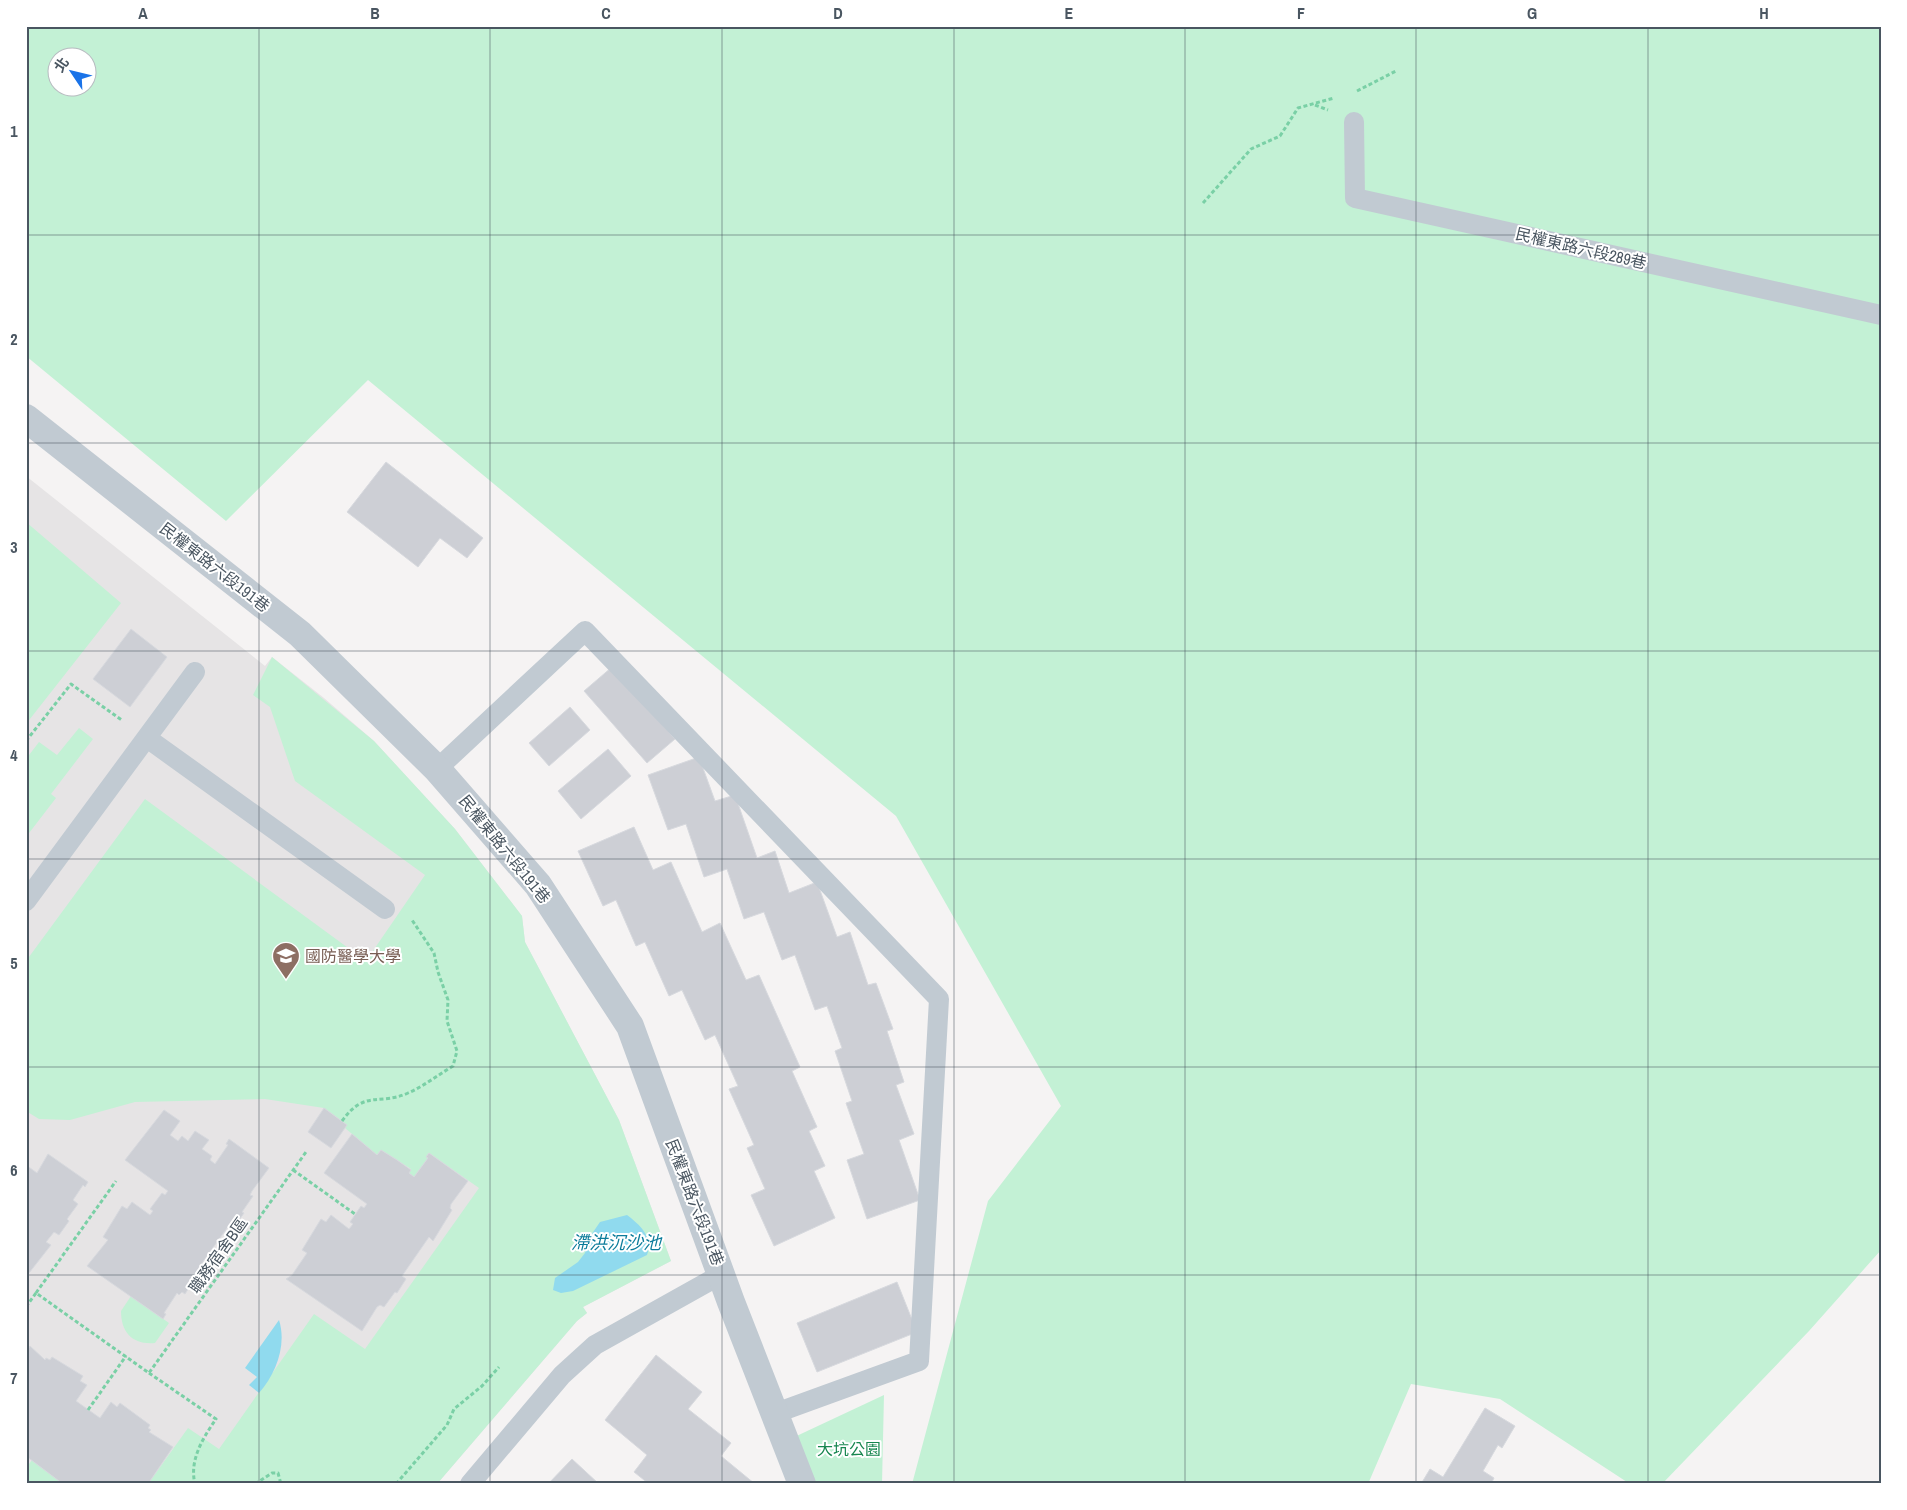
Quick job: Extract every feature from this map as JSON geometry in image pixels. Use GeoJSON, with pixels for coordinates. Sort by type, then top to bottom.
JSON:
{"type":"FeatureCollection","features":[{"type":"Feature","properties":{"kind":"street","name":"民權東路六段191巷"},"geometry":{"type":"LineString","coordinates":[[26,418],[300,634],[437,769],[538,885],[630,1026],[731,1302],[776,1413],[802,1484]]}},
{"type":"Feature","properties":{"kind":"lane","name":"民權東路六段289巷"},"geometry":{"type":"LineString","coordinates":[[1354,122],[1355,198],[1881,315]]}},
{"type":"Feature","properties":{"kind":"lane"},"geometry":{"type":"LineString","coordinates":[[437,769],[585,631],[939,999],[919,1361],[776,1413]]}},
{"type":"Feature","properties":{"kind":"lane"},"geometry":{"type":"LineString","coordinates":[[26,901],[195,672]]}},
{"type":"Feature","properties":{"kind":"lane"},"geometry":{"type":"LineString","coordinates":[[147,738],[385,909]]}},
{"type":"Feature","properties":{"kind":"lane"},"geometry":{"type":"LineString","coordinates":[[470,1484],[562,1375],[596,1345],[722,1274]]}},
{"type":"Feature","properties":{"kind":"path"},"geometry":{"type":"LineString","coordinates":[[1350,93],[1396,71]]}},
{"type":"Feature","properties":{"kind":"path"},"geometry":{"type":"LineString","coordinates":[[1203,203],[1251,149],[1280,136],[1298,108],[1341,96]]}},
{"type":"Feature","properties":{"kind":"path"},"geometry":{"type":"LineString","coordinates":[[26,741],[71,684],[147,738]]}},
{"type":"Feature","properties":{"kind":"path"},"geometry":{"type":"LineString","coordinates":[[342,1121],[351,1109],[360,1102],[407,1094],[453,1066],[457,1051],[447,1020],[448,1000],[438,972],[434,953],[413,920],[401,910],[385,909]]}},
{"type":"Feature","properties":{"kind":"path","name":"職務宿舍B區"},"geometry":{"type":"LineString","coordinates":[[149,1373],[306,1152]]}},
{"type":"Feature","properties":{"kind":"path"},"geometry":{"type":"LineString","coordinates":[[293,1170],[355,1214]]}},
{"type":"Feature","properties":{"kind":"path"},"geometry":{"type":"LineString","coordinates":[[26,1307],[116,1181]]}},
{"type":"Feature","properties":{"kind":"path"},"geometry":{"type":"LineString","coordinates":[[36,1293],[216,1419],[203,1438],[194,1460],[196,1484]]}},
{"type":"Feature","properties":{"kind":"path"},"geometry":{"type":"LineString","coordinates":[[88,1410],[126,1356]]}},
{"type":"Feature","properties":{"kind":"path"},"geometry":{"type":"LineString","coordinates":[[396,1484],[447,1425],[454,1410],[482,1386],[499,1367]]}},
{"type":"Feature","properties":{"kind":"path"},"geometry":{"type":"LineString","coordinates":[[255,1484],[272,1473],[278,1473],[281,1484]]}},
{"type":"Feature","properties":{"kind":"shaded area","name":"國防醫學大學"},"geometry":{"type":"Polygon","coordinates":[[[26,476],[265,666],[272,657],[374,741],[455,829],[522,916],[525,942],[619,1120],[671,1261],[583,1307],[587,1313],[577,1321],[437,1484],[26,1484],[26,476]]]}},
{"type":"Feature","properties":{"kind":"green space"},"geometry":{"type":"Polygon","coordinates":[[[26,26],[1881,26],[1881,1250],[1809,1331],[1662,1484],[1630,1484],[1500,1399],[1411,1384],[1368,1484],[912,1484],[988,1201],[1061,1106],[896,816],[368,380],[226,521],[26,356],[26,26]]]}},
{"type":"Feature","properties":{"kind":"green space"},"geometry":{"type":"Polygon","coordinates":[[[26,522],[121,603],[26,724],[26,522]]]}},
{"type":"Feature","properties":{"kind":"green space"},"geometry":{"type":"Polygon","coordinates":[[[272,657],[374,741],[455,829],[522,916],[525,942],[619,1120],[671,1261],[583,1307],[587,1313],[577,1321],[437,1484],[148,1484],[188,1428],[219,1449],[314,1314],[365,1349],[479,1188],[429,1153],[426,1157],[428,1158],[414,1177],[409,1173],[411,1169],[381,1150],[377,1155],[345,1128],[347,1125],[324,1108],[265,1099],[135,1102],[70,1120],[39,1119],[26,1111],[26,961],[145,799],[366,961],[425,875],[295,781],[270,707],[253,695],[272,657]]]}},
{"type":"Feature","properties":{"kind":"green space"},"geometry":{"type":"Polygon","coordinates":[[[79,728],[93,739],[51,794],[56,798],[26,837],[26,759],[39,742],[57,755],[79,728]]]}},
{"type":"Feature","properties":{"kind":"green space"},"geometry":{"type":"Polygon","coordinates":[[[131,1296],[169,1323],[155,1343],[135,1340],[123,1326],[121,1311],[131,1296]]]}},
{"type":"Feature","properties":{"kind":"green space","name":"大坑公園"},"geometry":{"type":"Polygon","coordinates":[[[884,1395],[882,1484],[812,1484],[788,1440],[884,1395]]]}},
{"type":"Feature","properties":{"kind":"green space"},"geometry":{"type":"Polygon","coordinates":[[[32,1460],[63,1484],[26,1484],[26,1468],[32,1460]]]}},
{"type":"Feature","properties":{"kind":"water","name":"滯洪沉沙池"},"geometry":{"type":"Polygon","coordinates":[[[627,1215],[641,1227],[647,1237],[649,1249],[647,1255],[573,1291],[561,1293],[553,1290],[555,1278],[578,1262],[585,1253],[589,1238],[600,1222],[627,1215]]]}},
{"type":"Feature","properties":{"kind":"water"},"geometry":{"type":"Polygon","coordinates":[[[279,1320],[282,1339],[281,1349],[275,1368],[259,1393],[249,1385],[257,1377],[245,1368],[279,1320]]]}},
{"type":"Feature","properties":{"kind":"building"},"geometry":{"type":"Polygon","coordinates":[[[386,462],[483,538],[467,558],[440,538],[418,567],[347,512],[386,462]]]}},
{"type":"Feature","properties":{"kind":"building"},"geometry":{"type":"Polygon","coordinates":[[[131,629],[167,657],[130,707],[93,679],[131,629]]]}},
{"type":"Feature","properties":{"kind":"building"},"geometry":{"type":"Polygon","coordinates":[[[612,667],[675,739],[647,763],[584,691],[612,667]]]}},
{"type":"Feature","properties":{"kind":"building"},"geometry":{"type":"Polygon","coordinates":[[[570,707],[590,730],[549,766],[529,743],[570,707]]]}},
{"type":"Feature","properties":{"kind":"building"},"geometry":{"type":"Polygon","coordinates":[[[608,749],[631,776],[581,819],[558,791],[608,749]]]}},
{"type":"Feature","properties":{"kind":"building"},"geometry":{"type":"Polygon","coordinates":[[[699,757],[715,801],[735,795],[757,858],[775,851],[789,893],[817,882],[837,937],[850,932],[868,985],[876,983],[893,1029],[887,1031],[904,1082],[896,1085],[914,1134],[899,1140],[920,1200],[867,1219],[847,1160],[864,1154],[846,1103],[852,1101],[835,1051],[842,1048],[827,1006],[815,1010],[795,955],[782,960],[764,912],[744,919],[727,869],[704,877],[686,824],[668,830],[648,775],[699,757]]]}},
{"type":"Feature","properties":{"kind":"building"},"geometry":{"type":"Polygon","coordinates":[[[634,827],[653,870],[671,862],[702,932],[720,923],[746,980],[759,975],[800,1067],[792,1071],[817,1127],[809,1131],[825,1166],[814,1171],[835,1218],[774,1246],[751,1195],[765,1189],[747,1148],[754,1145],[729,1089],[738,1086],[715,1035],[705,1040],[682,990],[669,996],[645,942],[636,946],[616,900],[603,906],[578,851],[634,827]]]}},
{"type":"Feature","properties":{"kind":"building"},"geometry":{"type":"Polygon","coordinates":[[[324,1108],[347,1125],[331,1148],[308,1132],[324,1108]]]}},
{"type":"Feature","properties":{"kind":"building"},"geometry":{"type":"Polygon","coordinates":[[[164,1110],[180,1121],[170,1135],[178,1141],[182,1136],[188,1141],[195,1131],[209,1140],[202,1149],[212,1156],[210,1160],[215,1164],[228,1145],[226,1144],[229,1139],[269,1168],[252,1191],[250,1195],[253,1196],[242,1212],[244,1213],[234,1227],[230,1224],[202,1263],[207,1266],[197,1280],[195,1278],[185,1294],[182,1292],[179,1295],[177,1293],[164,1313],[166,1314],[163,1319],[87,1266],[108,1240],[103,1237],[122,1206],[127,1209],[132,1202],[150,1215],[153,1211],[150,1209],[162,1193],[165,1195],[168,1191],[125,1160],[164,1110]]]}},
{"type":"Feature","properties":{"kind":"building"},"geometry":{"type":"Polygon","coordinates":[[[352,1134],[377,1155],[381,1150],[397,1160],[411,1170],[409,1173],[414,1177],[428,1158],[426,1157],[429,1153],[468,1181],[451,1204],[450,1208],[452,1210],[433,1241],[429,1237],[402,1276],[406,1279],[397,1293],[395,1292],[384,1307],[380,1305],[377,1307],[362,1331],[286,1279],[292,1275],[307,1253],[302,1250],[321,1219],[326,1222],[331,1215],[349,1229],[353,1224],[350,1222],[361,1206],[364,1208],[367,1204],[324,1173],[352,1134]]]}},
{"type":"Feature","properties":{"kind":"building"},"geometry":{"type":"Polygon","coordinates":[[[48,1154],[88,1182],[85,1187],[83,1185],[73,1200],[78,1204],[67,1219],[69,1221],[59,1235],[54,1232],[46,1242],[51,1245],[29,1273],[26,1271],[26,1165],[37,1173],[48,1154]]]}},
{"type":"Feature","properties":{"kind":"building"},"geometry":{"type":"Polygon","coordinates":[[[897,1282],[917,1332],[817,1372],[797,1323],[897,1282]]]}},
{"type":"Feature","properties":{"kind":"building"},"geometry":{"type":"Polygon","coordinates":[[[30,1346],[45,1360],[46,1358],[50,1360],[52,1357],[83,1376],[80,1381],[87,1385],[76,1401],[100,1418],[111,1402],[117,1407],[120,1403],[150,1425],[148,1428],[151,1430],[149,1432],[173,1447],[148,1484],[63,1484],[26,1456],[26,1352],[30,1346]]]}},
{"type":"Feature","properties":{"kind":"building"},"geometry":{"type":"Polygon","coordinates":[[[656,1355],[702,1392],[688,1409],[731,1443],[721,1456],[755,1484],[649,1484],[634,1472],[647,1455],[605,1420],[656,1355]]]}},
{"type":"Feature","properties":{"kind":"building"},"geometry":{"type":"Polygon","coordinates":[[[1485,1408],[1515,1426],[1502,1448],[1498,1445],[1483,1471],[1494,1478],[1491,1484],[1421,1484],[1430,1469],[1443,1477],[1485,1408]]]}},
{"type":"Feature","properties":{"kind":"building"},"geometry":{"type":"Polygon","coordinates":[[[572,1459],[599,1484],[548,1484],[572,1459]]]}},
{"type":"Feature","properties":{"kind":"place","name":"國防醫學大學"},"geometry":{"type":"Point","coordinates":[286,980]}}]}
